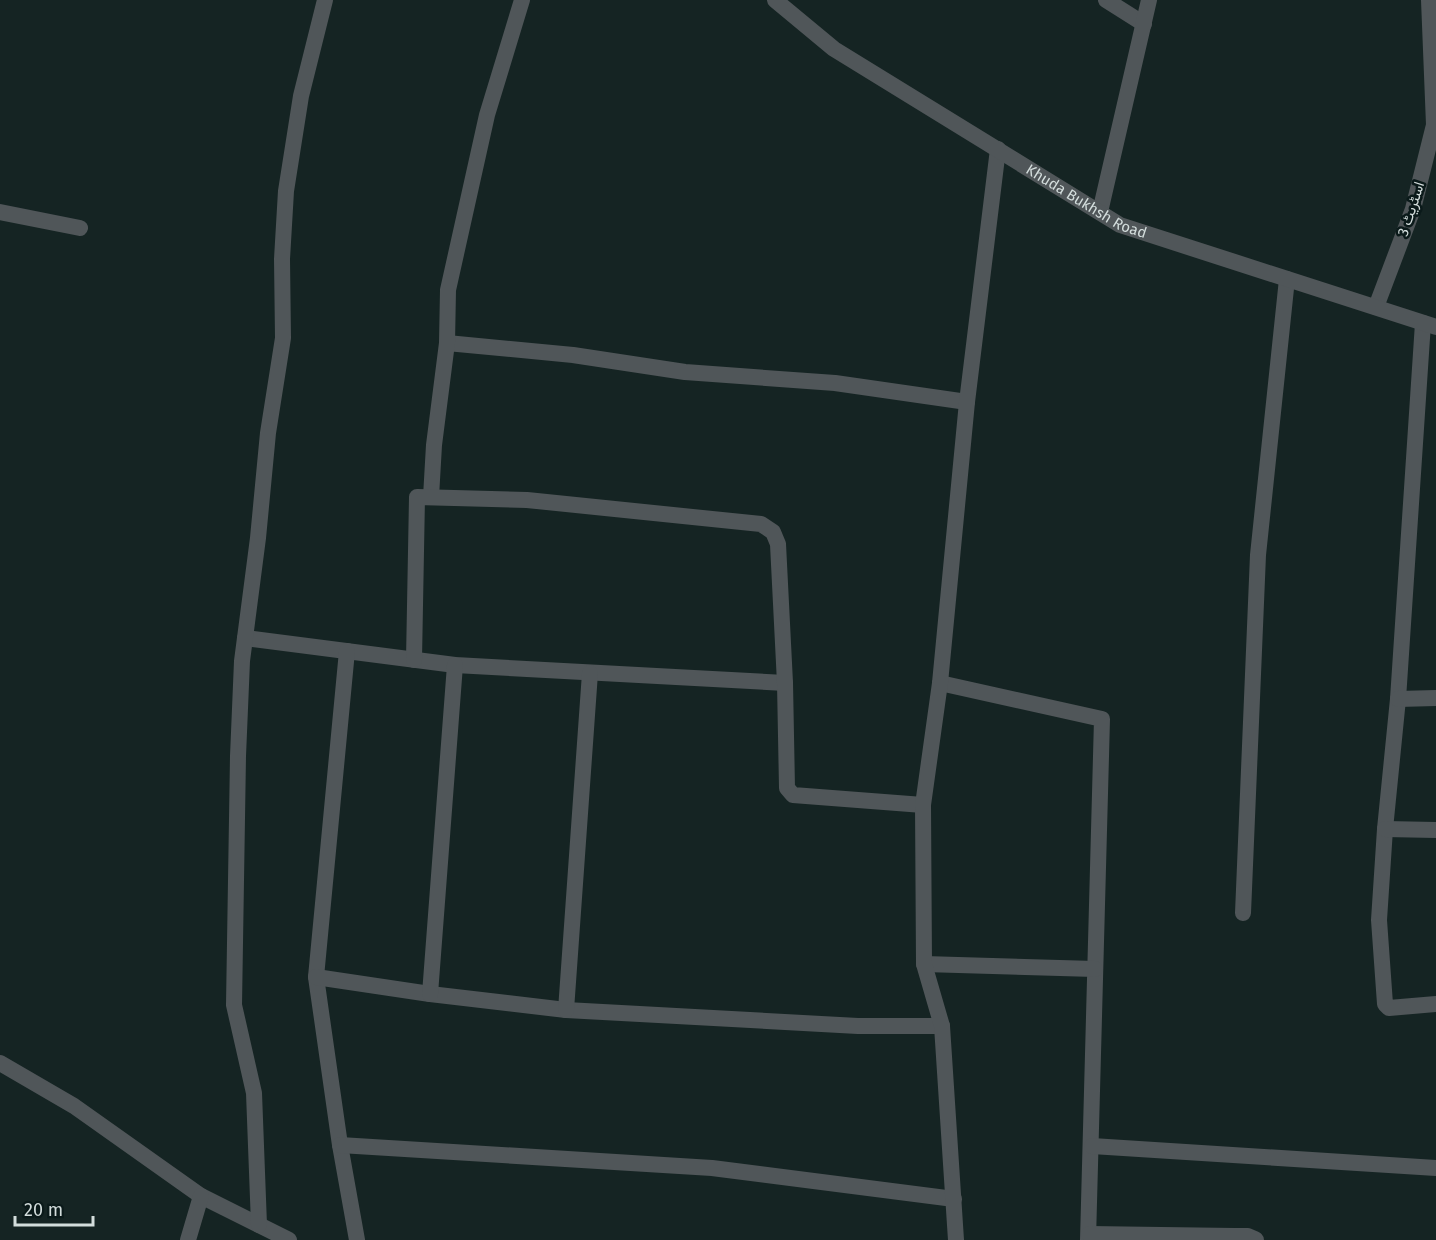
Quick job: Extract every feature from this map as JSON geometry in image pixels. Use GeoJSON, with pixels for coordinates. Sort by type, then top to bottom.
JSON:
{"type":"FeatureCollection","features":[{"type":"Feature","properties":{"kind":"street"},"geometry":{"type":"LineString","coordinates":[[259,1225],[254,1093],[234,1005],[242,661],[258,538],[268,433],[283,338],[282,259],[286,191],[301,96],[325,0]]}},
{"type":"Feature","properties":{"kind":"street"},"geometry":{"type":"LineString","coordinates":[[431,497],[434,445],[447,343],[448,290],[488,115],[522,0]]}},
{"type":"Feature","properties":{"kind":"street","name":"Khuda Bukhsh Road"},"geometry":{"type":"LineString","coordinates":[[775,0],[834,49],[1120,225],[1429,325]]}},
{"type":"Feature","properties":{"kind":"street"},"geometry":{"type":"LineString","coordinates":[[1106,0],[1144,24]]}},
{"type":"Feature","properties":{"kind":"street"},"geometry":{"type":"LineString","coordinates":[[1100,212],[1149,0]]}},
{"type":"Feature","properties":{"kind":"street","name":"اسٹریٹ 3"},"geometry":{"type":"LineString","coordinates":[[1376,308],[1413,209],[1434,126],[1429,0]]}},
{"type":"Feature","properties":{"kind":"street"},"geometry":{"type":"LineString","coordinates":[[956,1240],[942,1026],[924,964],[923,805],[940,683],[967,402],[998,149]]}},
{"type":"Feature","properties":{"kind":"street"},"geometry":{"type":"LineString","coordinates":[[0,212],[80,228]]}},
{"type":"Feature","properties":{"kind":"street"},"geometry":{"type":"LineString","coordinates":[[1243,913],[1258,555],[1287,279]]}},
{"type":"Feature","properties":{"kind":"street"},"geometry":{"type":"LineString","coordinates":[[1429,325],[1379,920],[1384,1004],[1389,1008],[1436,1004]]}},
{"type":"Feature","properties":{"kind":"street"},"geometry":{"type":"LineString","coordinates":[[447,343],[573,355],[685,372],[835,383],[967,402]]}},
{"type":"Feature","properties":{"kind":"street"},"geometry":{"type":"LineString","coordinates":[[414,660],[417,497],[527,500],[761,524],[773,532],[778,544],[785,683],[787,788],[793,795],[923,805]]}},
{"type":"Feature","properties":{"kind":"street"},"geometry":{"type":"LineString","coordinates":[[245,638],[455,665],[785,683]]}},
{"type":"Feature","properties":{"kind":"street"},"geometry":{"type":"LineString","coordinates":[[346,651],[316,977],[340,1145],[357,1240]]}},
{"type":"Feature","properties":{"kind":"street"},"geometry":{"type":"LineString","coordinates":[[430,994],[455,665]]}},
{"type":"Feature","properties":{"kind":"street"},"geometry":{"type":"LineString","coordinates":[[566,1010],[590,673]]}},
{"type":"Feature","properties":{"kind":"street"},"geometry":{"type":"LineString","coordinates":[[940,683],[1102,718],[1088,1237],[1248,1236],[1256,1240]]}},
{"type":"Feature","properties":{"kind":"street"},"geometry":{"type":"LineString","coordinates":[[1398,699],[1436,698]]}},
{"type":"Feature","properties":{"kind":"street"},"geometry":{"type":"LineString","coordinates":[[1385,829],[1436,830]]}},
{"type":"Feature","properties":{"kind":"street"},"geometry":{"type":"LineString","coordinates":[[924,964],[1095,969]]}},
{"type":"Feature","properties":{"kind":"street"},"geometry":{"type":"LineString","coordinates":[[316,977],[430,994],[566,1010],[858,1026],[942,1026]]}},
{"type":"Feature","properties":{"kind":"street"},"geometry":{"type":"LineString","coordinates":[[0,1063],[74,1106],[201,1196],[289,1240]]}},
{"type":"Feature","properties":{"kind":"street"},"geometry":{"type":"LineString","coordinates":[[340,1145],[712,1168],[954,1199]]}},
{"type":"Feature","properties":{"kind":"street"},"geometry":{"type":"LineString","coordinates":[[1092,1146],[1436,1168]]}},
{"type":"Feature","properties":{"kind":"street"},"geometry":{"type":"LineString","coordinates":[[188,1240],[201,1196]]}}]}
